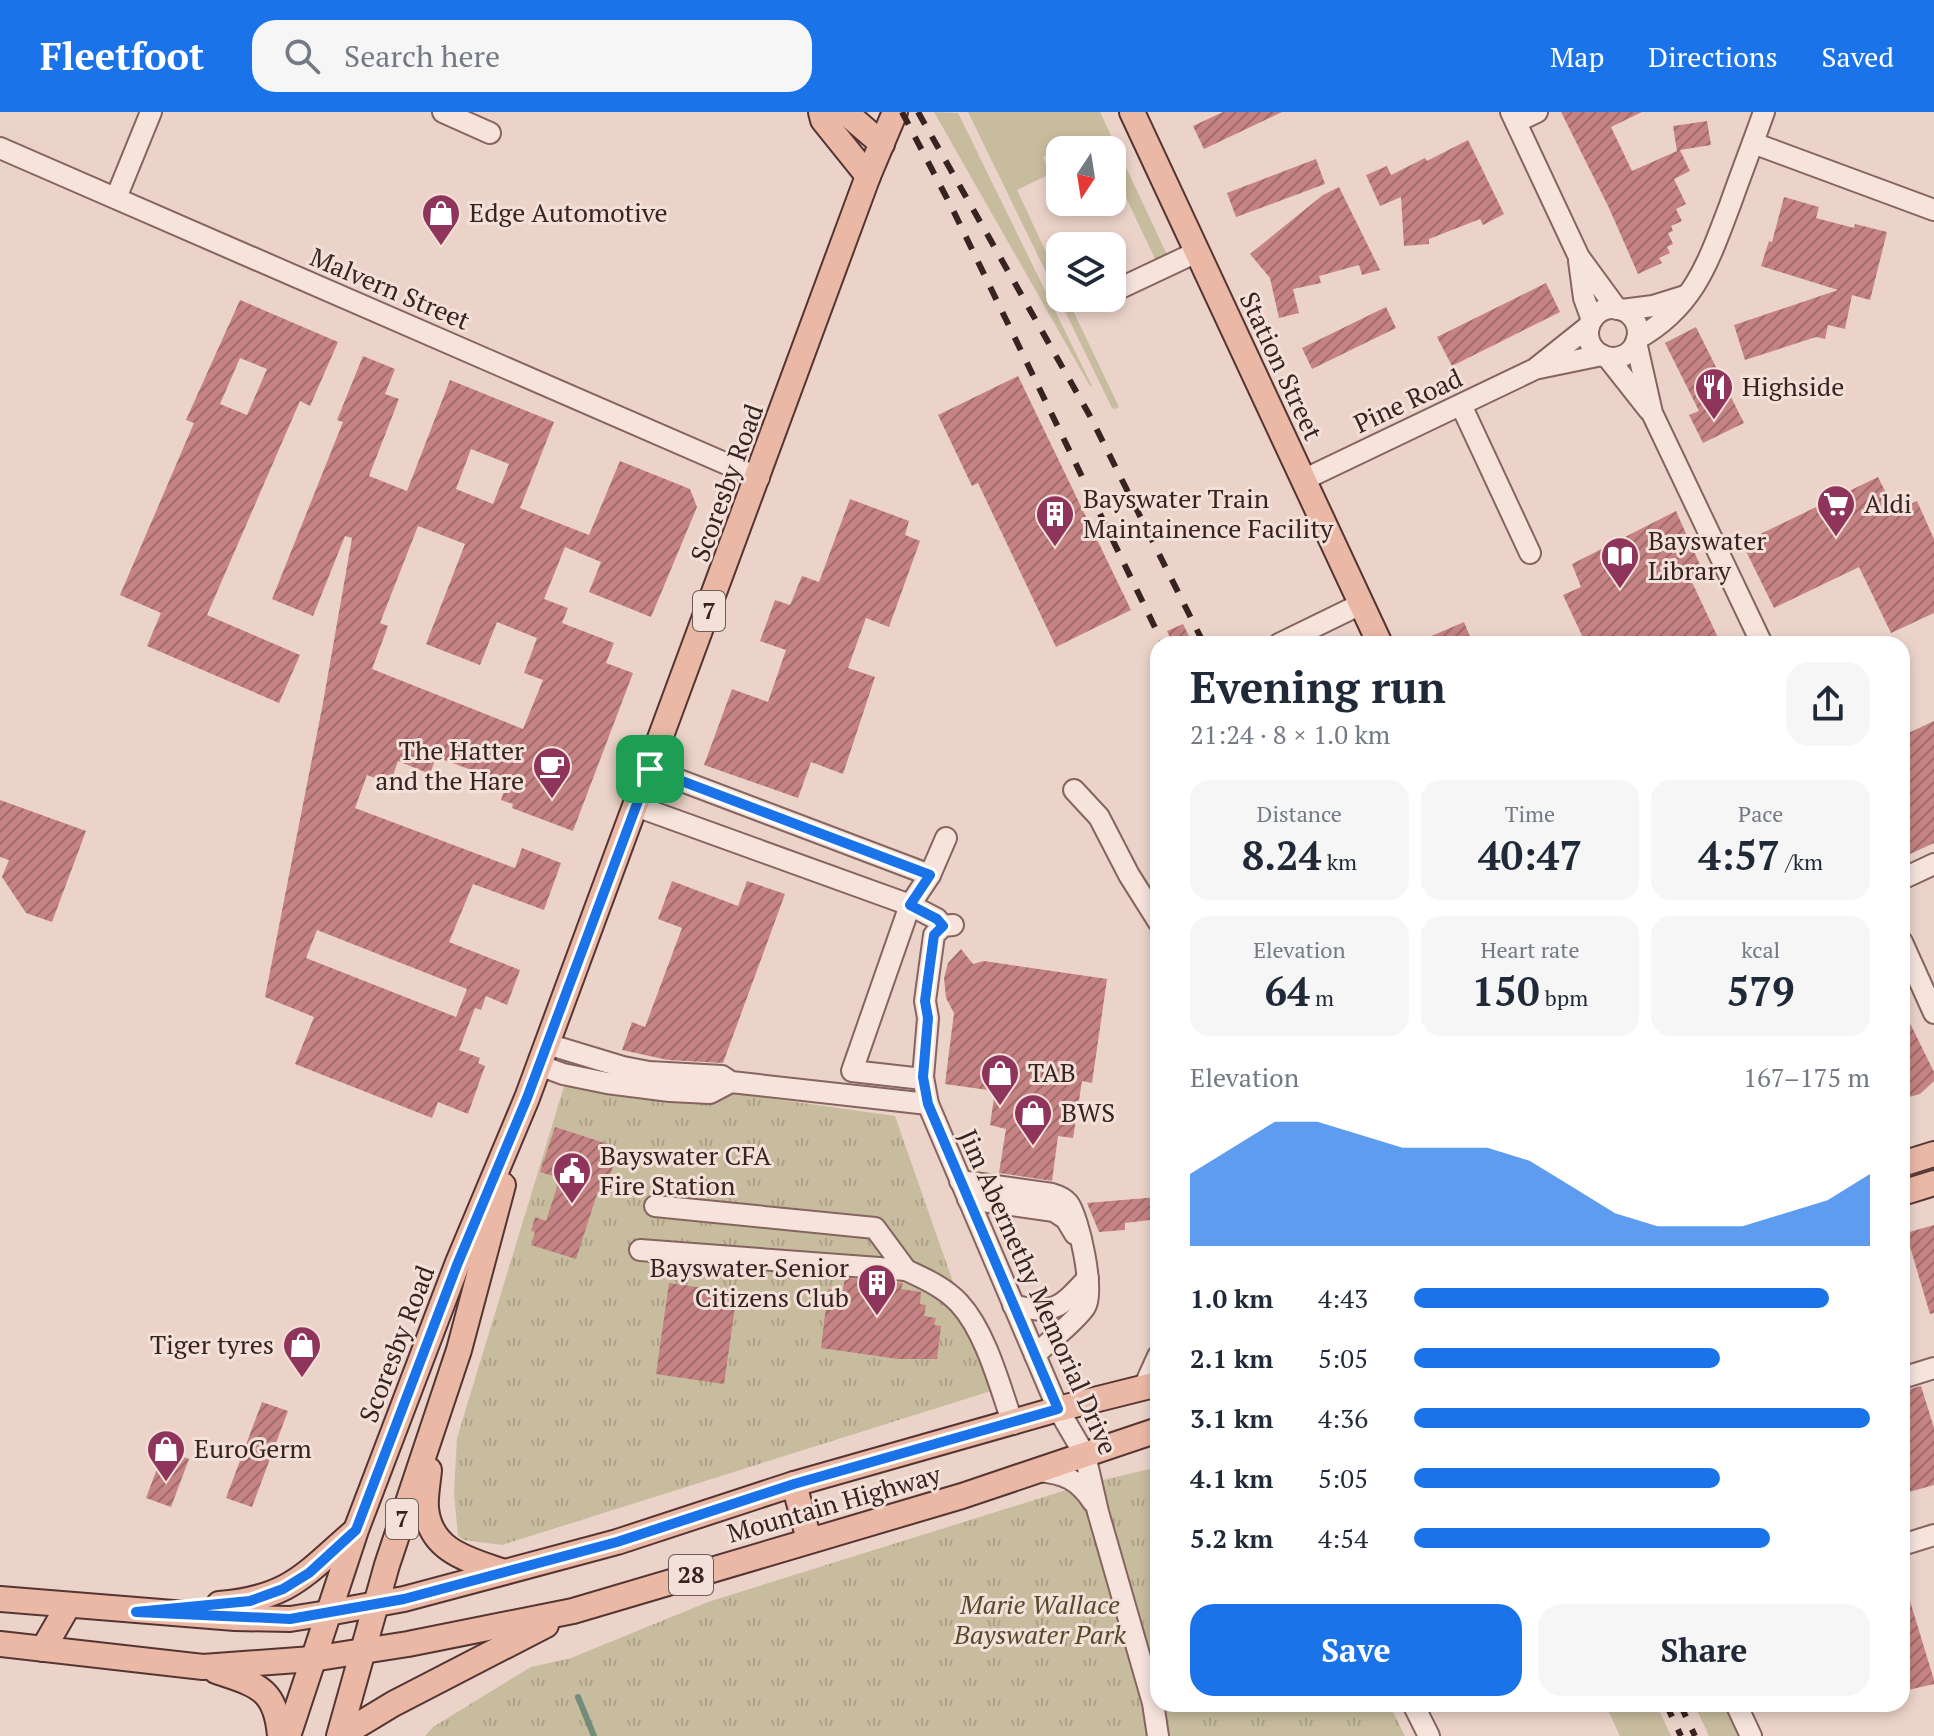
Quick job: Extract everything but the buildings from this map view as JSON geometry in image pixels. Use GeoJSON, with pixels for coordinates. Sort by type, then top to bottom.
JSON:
{"type":"FeatureCollection","features":[{"type":"Feature","properties":{"kind":"main road"},"geometry":{"type":"LineString","coordinates":[[821,112],[823,120],[868,176]]}},
{"type":"Feature","properties":{"kind":"main road"},"geometry":{"type":"LineString","coordinates":[[845,112],[882,144]]}},
{"type":"Feature","properties":{"kind":"main road","name":"Station Street"},"geometry":{"type":"LineString","coordinates":[[1132,112],[1376,636]]}},
{"type":"Feature","properties":{"kind":"main road","name":"Scoresby Road"},"geometry":{"type":"LineString","coordinates":[[328,1613],[356,1530],[457,1265],[527,1098],[759,478],[868,176],[894,116]]}},
{"type":"Feature","properties":{"kind":"main road","name":"Scoresby Road"},"geometry":{"type":"LineString","coordinates":[[376,1604],[459,1350],[527,1098]]}},
{"type":"Feature","properties":{"kind":"main road"},"geometry":{"type":"LineString","coordinates":[[1910,1162],[1934,1154]]}},
{"type":"Feature","properties":{"kind":"main road"},"geometry":{"type":"LineString","coordinates":[[1910,1190],[1934,1183]]}},
{"type":"Feature","properties":{"kind":"main road","name":"Mountain Highway"},"geometry":{"type":"LineString","coordinates":[[0,1599],[136,1612],[290,1619],[328,1613],[376,1604],[617,1542],[794,1484],[1058,1409],[1150,1389]]}},
{"type":"Feature","properties":{"kind":"main road","name":"Mountain Highway"},"geometry":{"type":"LineString","coordinates":[[0,1644],[203,1667],[364,1652],[573,1611],[962,1496],[1150,1433]]}},
{"type":"Feature","properties":{"kind":"main road"},"geometry":{"type":"LineString","coordinates":[[431,1435],[426,1510],[435,1534],[455,1555],[504,1572]]}},
{"type":"Feature","properties":{"kind":"main road"},"geometry":{"type":"LineString","coordinates":[[794,1484],[809,1540]]}},
{"type":"Feature","properties":{"kind":"main road"},"geometry":{"type":"LineString","coordinates":[[136,1612],[250,1601],[283,1589],[309,1573],[356,1530]]}},
{"type":"Feature","properties":{"kind":"main road","name":"7"},"geometry":{"type":"LineString","coordinates":[[339,1736],[376,1604]]}},
{"type":"Feature","properties":{"kind":"main road"},"geometry":{"type":"LineString","coordinates":[[43,1649],[68,1606]]}},
{"type":"Feature","properties":{"kind":"main road"},"geometry":{"type":"LineString","coordinates":[[348,1736],[355,1727],[401,1700],[573,1611]]}},
{"type":"Feature","properties":{"kind":"main road","name":"7"},"geometry":{"type":"LineString","coordinates":[[288,1736],[328,1613]]}},
{"type":"Feature","properties":{"kind":"main road"},"geometry":{"type":"LineString","coordinates":[[203,1667],[257,1685],[270,1698],[278,1715],[280,1736]]}},
{"type":"Feature","properties":{"kind":"street"},"geometry":{"type":"LineString","coordinates":[[116,198],[151,112]]}},
{"type":"Feature","properties":{"kind":"street"},"geometry":{"type":"LineString","coordinates":[[443,112],[490,133]]}},
{"type":"Feature","properties":{"kind":"street"},"geometry":{"type":"LineString","coordinates":[[1537,112],[1514,117],[1579,257],[1619,310],[1635,322],[1652,413],[1758,636]]}},
{"type":"Feature","properties":{"kind":"street"},"geometry":{"type":"LineString","coordinates":[[1605,357],[1620,357],[1630,351],[1637,340],[1665,321],[1707,267],[1764,112]]}},
{"type":"Feature","properties":{"kind":"street"},"geometry":{"type":"LineString","coordinates":[[1753,143],[1934,210]]}},
{"type":"Feature","properties":{"kind":"street","name":"Malvern Street"},"geometry":{"type":"LineString","coordinates":[[0,148],[759,478]]}},
{"type":"Feature","properties":{"kind":"street"},"geometry":{"type":"LineString","coordinates":[[1126,286],[1197,252]]}},
{"type":"Feature","properties":{"kind":"street"},"geometry":{"type":"LineString","coordinates":[[1579,257],[1590,323],[1590,343],[1652,413]]}},
{"type":"Feature","properties":{"kind":"street"},"geometry":{"type":"LineString","coordinates":[[1590,323],[1607,309],[1653,306],[1685,296]]}},
{"type":"Feature","properties":{"kind":"street","name":"Pine Road"},"geometry":{"type":"LineString","coordinates":[[1303,480],[1535,369],[1590,323]]}},
{"type":"Feature","properties":{"kind":"street","name":"Pine Road"},"geometry":{"type":"LineString","coordinates":[[1535,369],[1605,357]]}},
{"type":"Feature","properties":{"kind":"street"},"geometry":{"type":"LineString","coordinates":[[1461,405],[1530,553]]}},
{"type":"Feature","properties":{"kind":"street"},"geometry":{"type":"LineString","coordinates":[[1295,636],[1361,604]]}},
{"type":"Feature","properties":{"kind":"street"},"geometry":{"type":"LineString","coordinates":[[650,769],[930,875]]}},
{"type":"Feature","properties":{"kind":"street"},"geometry":{"type":"LineString","coordinates":[[1074,790],[1099,817],[1150,908]]}},
{"type":"Feature","properties":{"kind":"street"},"geometry":{"type":"LineString","coordinates":[[636,806],[910,905]]}},
{"type":"Feature","properties":{"kind":"street"},"geometry":{"type":"LineString","coordinates":[[923,1079],[852,1071],[910,905],[930,875],[946,838]]}},
{"type":"Feature","properties":{"kind":"street"},"geometry":{"type":"LineString","coordinates":[[1910,875],[1934,864]]}},
{"type":"Feature","properties":{"kind":"street","name":"Jim Abernethy Memorial Drive"},"geometry":{"type":"LineString","coordinates":[[910,905],[948,926],[934,935],[925,1001],[928,1018],[923,1079],[928,1104],[1058,1409],[1085,1455],[1098,1512],[1150,1693]]}},
{"type":"Feature","properties":{"kind":"street"},"geometry":{"type":"LineString","coordinates":[[1910,960],[1934,1013]]}},
{"type":"Feature","properties":{"kind":"street"},"geometry":{"type":"LineString","coordinates":[[543,1054],[649,1072],[722,1076],[731,1082],[928,1104]]}},
{"type":"Feature","properties":{"kind":"street"},"geometry":{"type":"LineString","coordinates":[[964,1190],[1054,1211],[1066,1219],[1081,1244],[1090,1294],[1085,1307],[1035,1355]]}},
{"type":"Feature","properties":{"kind":"street"},"geometry":{"type":"LineString","coordinates":[[655,1206],[875,1228],[906,1270]]}},
{"type":"Feature","properties":{"kind":"street"},"geometry":{"type":"LineString","coordinates":[[640,1250],[906,1270],[937,1285],[959,1303],[971,1320],[995,1371],[1013,1424]]}},
{"type":"Feature","properties":{"kind":"street"},"geometry":{"type":"LineString","coordinates":[[1013,1305],[1034,1311],[1062,1306],[1088,1278]]}},
{"type":"Feature","properties":{"kind":"street"},"geometry":{"type":"LineString","coordinates":[[1910,1376],[1934,1368]]}},
{"type":"Feature","properties":{"kind":"street"},"geometry":{"type":"LineString","coordinates":[[1038,1471],[1054,1472],[1079,1482],[1098,1512]]}},
{"type":"Feature","properties":{"kind":"street"},"geometry":{"type":"LineString","coordinates":[[1910,1542],[1934,1535]]}},
{"type":"Feature","properties":{"kind":"street","name":"Jim Abernethy Memorial Drive"},"geometry":{"type":"LineString","coordinates":[[1154,1712],[1158,1736]]}},
{"type":"Feature","properties":{"kind":"street"},"geometry":{"type":"LineString","coordinates":[[1417,1712],[1429,1736]]}},
{"type":"Feature","properties":{"kind":"street"},"geometry":{"type":"LineString","coordinates":[[1740,1712],[1751,1736]]}},
{"type":"Feature","properties":{"kind":"green space"},"geometry":{"type":"Polygon","coordinates":[[[934,112],[958,113],[1046,292],[1046,309],[934,112]]]}},
{"type":"Feature","properties":{"kind":"green space"},"geometry":{"type":"Polygon","coordinates":[[[968,112],[1100,112],[1111,136],[1046,136],[1046,156],[1043,157],[1046,176],[1017,190],[1046,252],[1046,272],[968,112]]]}},
{"type":"Feature","properties":{"kind":"green space"},"geometry":{"type":"Polygon","coordinates":[[[1126,167],[1168,257],[1157,263],[1126,198],[1126,167]]]}},
{"type":"Feature","properties":{"kind":"green space"},"geometry":{"type":"Polygon","coordinates":[[[1048,312],[1056,312],[1090,386],[1048,312]]]}},
{"type":"Feature","properties":{"kind":"green space"},"geometry":{"type":"Polygon","coordinates":[[[1065,312],[1074,312],[1119,407],[1112,408],[1065,312]]]}},
{"type":"Feature","properties":{"kind":"green space"},"geometry":{"type":"Polygon","coordinates":[[[569,1070],[895,1116],[991,1391],[502,1545],[464,1540],[458,1536],[454,1493],[457,1438],[569,1070]]]}},
{"type":"Feature","properties":{"kind":"green space","name":"Marie Wallace Bayswater Park"},"geometry":{"type":"Polygon","coordinates":[[[1150,1469],[1150,1712],[1393,1712],[1405,1736],[425,1736],[433,1727],[531,1667],[571,1658],[708,1602],[1082,1485],[1150,1469]]]}},
{"type":"Feature","properties":{"kind":"green space"},"geometry":{"type":"Polygon","coordinates":[[[1609,1712],[1660,1712],[1671,1736],[1620,1736],[1609,1712]]]}},
{"type":"Feature","properties":{"kind":"green space"},"geometry":{"type":"Polygon","coordinates":[[[1698,1712],[1729,1712],[1740,1736],[1709,1736],[1698,1712]]]}},
{"type":"Feature","properties":{"kind":"waterway"},"geometry":{"type":"LineString","coordinates":[[578,1697],[594,1736]]}},
{"type":"Feature","properties":{"kind":"railway"},"geometry":{"type":"LineString","coordinates":[[902,112],[952,208],[1159,636]]}},
{"type":"Feature","properties":{"kind":"railway"},"geometry":{"type":"LineString","coordinates":[[918,112],[1090,416],[1200,636]]}},
{"type":"Feature","properties":{"kind":"railway"},"geometry":{"type":"LineString","coordinates":[[1670,1712],[1681,1736]]}},
{"type":"Feature","properties":{"kind":"railway"},"geometry":{"type":"LineString","coordinates":[[1684,1712],[1695,1736]]}},
{"type":"Feature","properties":{"kind":"place","name":"Edge Automotive"},"geometry":{"type":"Point","coordinates":[441,247]}},
{"type":"Feature","properties":{"kind":"place","name":"Highside"},"geometry":{"type":"Point","coordinates":[1714,421]}},
{"type":"Feature","properties":{"kind":"place","name":"Aldi"},"geometry":{"type":"Point","coordinates":[1836,538]}},
{"type":"Feature","properties":{"kind":"place","name":"Bayswater Train Maintainence Facility"},"geometry":{"type":"Point","coordinates":[1055,548]}},
{"type":"Feature","properties":{"kind":"place","name":"Bayswater Library"},"geometry":{"type":"Point","coordinates":[1620,590]}},
{"type":"Feature","properties":{"kind":"place","name":"The Hatter and the Hare"},"geometry":{"type":"Point","coordinates":[552,800]}},
{"type":"Feature","properties":{"kind":"place","name":"TAB"},"geometry":{"type":"Point","coordinates":[1000,1107]}},
{"type":"Feature","properties":{"kind":"place","name":"BWS"},"geometry":{"type":"Point","coordinates":[1033,1147]}},
{"type":"Feature","properties":{"kind":"place","name":"Bayswater CFA Fire Station"},"geometry":{"type":"Point","coordinates":[572,1205]}},
{"type":"Feature","properties":{"kind":"place","name":"Bayswater Senior Citizens Club"},"geometry":{"type":"Point","coordinates":[877,1317]}},
{"type":"Feature","properties":{"kind":"place","name":"Tiger tyres"},"geometry":{"type":"Point","coordinates":[302,1379]}},
{"type":"Feature","properties":{"kind":"place","name":"EuroGerm"},"geometry":{"type":"Point","coordinates":[166,1483]}},
{"type":"Feature","properties":{"kind":"route"},"geometry":{"type":"LineString","coordinates":[[650,769],[930,875],[910,905],[937,919],[943,926],[934,935],[925,1001],[928,1018],[923,1077],[928,1104],[1058,1409],[794,1484],[617,1542],[404,1599],[290,1619],[136,1612],[250,1601],[283,1589],[309,1573],[356,1530],[457,1265],[527,1098],[650,769]]}}]}
